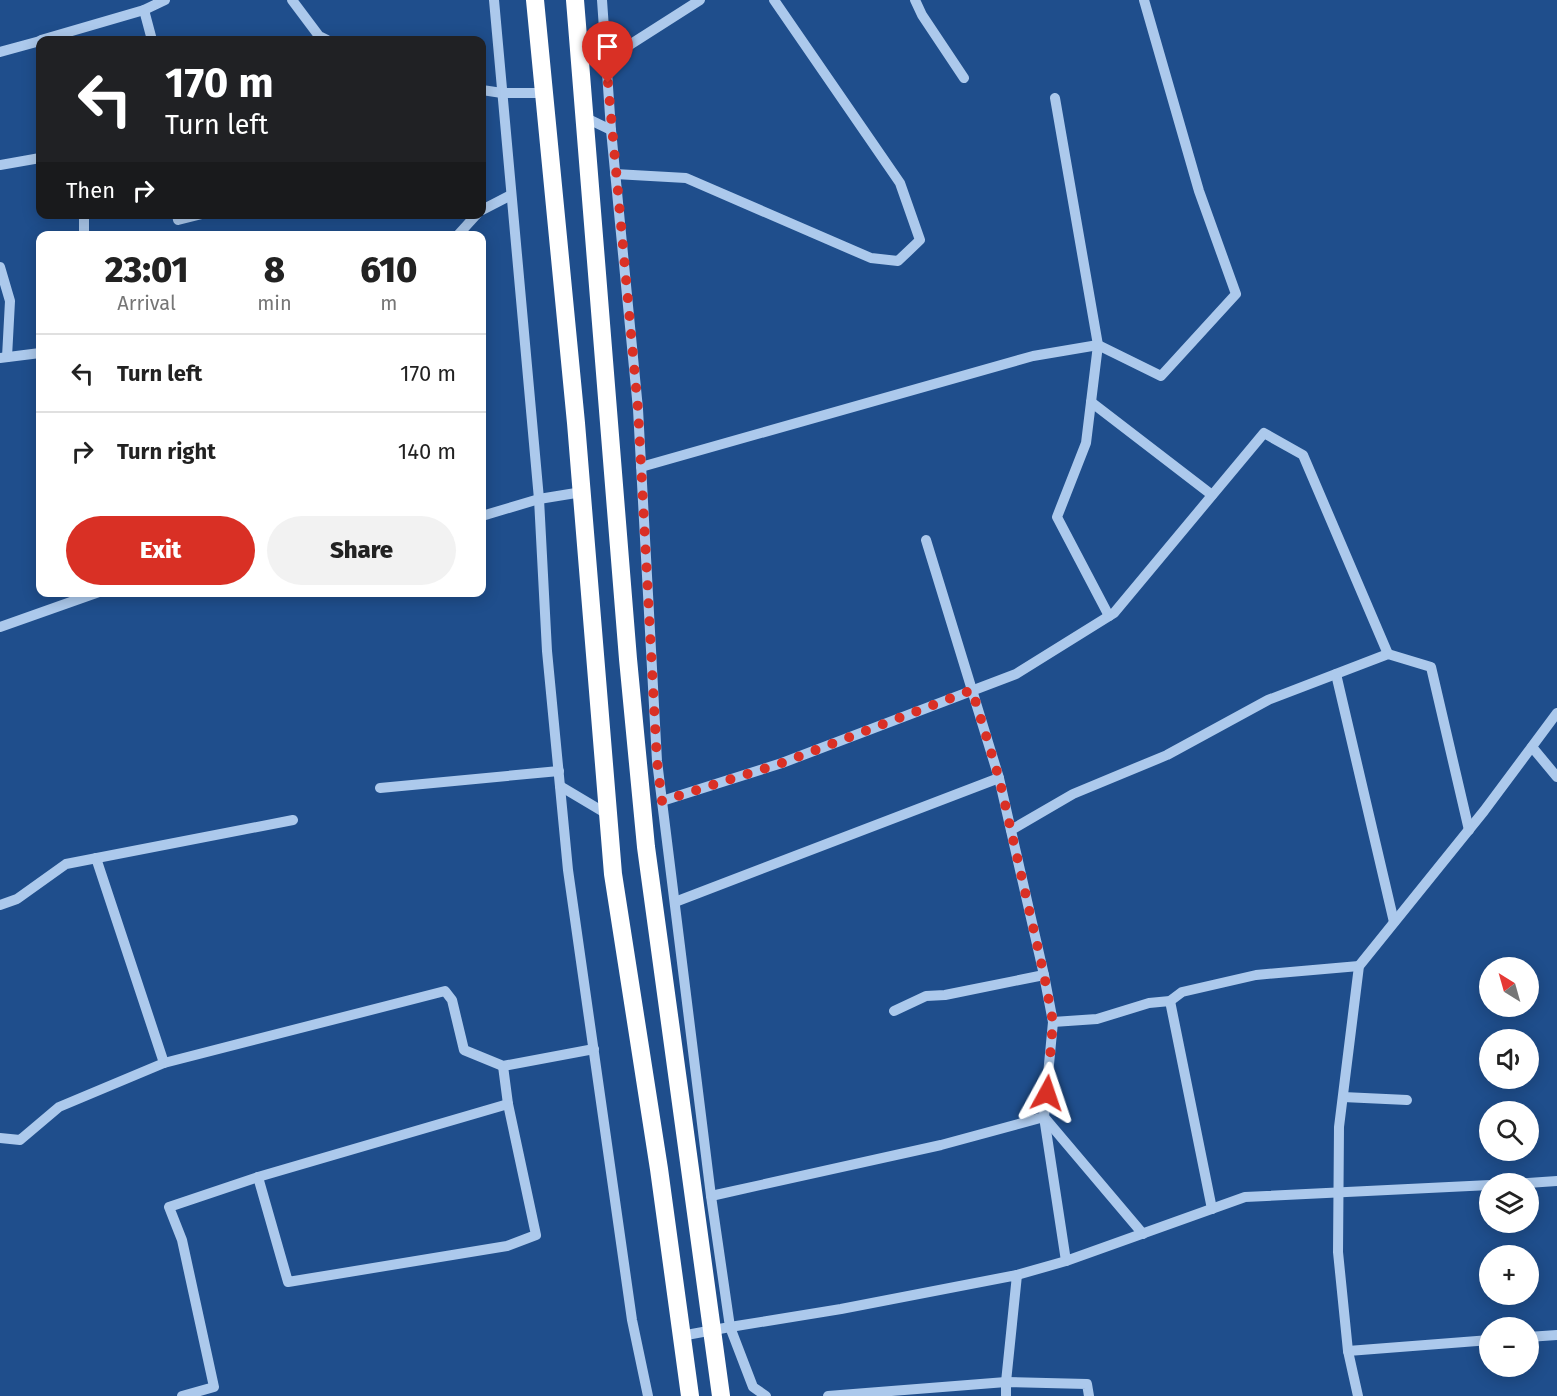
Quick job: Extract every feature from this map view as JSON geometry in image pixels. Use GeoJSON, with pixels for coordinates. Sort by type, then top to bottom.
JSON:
{"type":"FeatureCollection","features":[{"type":"Feature","properties":{"kind":"highway"},"geometry":{"type":"LineString","coordinates":[[535,0],[582,492],[613,874],[660,1169],[689,1389]]}},
{"type":"Feature","properties":{"kind":"highway"},"geometry":{"type":"LineString","coordinates":[[574,0],[639,775],[648,859],[720,1389]]}},
{"type":"Feature","properties":{"kind":"street"},"geometry":{"type":"LineString","coordinates":[[58,36],[144,10],[165,0]]}},
{"type":"Feature","properties":{"kind":"street"},"geometry":{"type":"LineString","coordinates":[[292,0],[319,36]]}},
{"type":"Feature","properties":{"kind":"street"},"geometry":{"type":"LineString","coordinates":[[494,0],[539,499],[547,651],[568,870],[632,1320],[648,1396]]}},
{"type":"Feature","properties":{"kind":"street"},"geometry":{"type":"LineString","coordinates":[[602,0],[611,130],[638,409],[657,761],[711,1196],[730,1327],[753,1387],[766,1396]]}},
{"type":"Feature","properties":{"kind":"street"},"geometry":{"type":"LineString","coordinates":[[606,60],[700,0]]}},
{"type":"Feature","properties":{"kind":"street"},"geometry":{"type":"LineString","coordinates":[[615,174],[686,178],[871,258],[898,261],[920,240],[900,183],[774,0]]}},
{"type":"Feature","properties":{"kind":"street"},"geometry":{"type":"LineString","coordinates":[[915,0],[922,15],[964,78]]}},
{"type":"Feature","properties":{"kind":"street"},"geometry":{"type":"LineString","coordinates":[[641,466],[1033,356],[1098,345],[1161,376],[1236,294],[1199,191],[1144,0]]}},
{"type":"Feature","properties":{"kind":"street"},"geometry":{"type":"LineString","coordinates":[[144,10],[151,36]]}},
{"type":"Feature","properties":{"kind":"street"},"geometry":{"type":"LineString","coordinates":[[0,52],[36,42]]}},
{"type":"Feature","properties":{"kind":"street"},"geometry":{"type":"LineString","coordinates":[[486,91],[544,93]]}},
{"type":"Feature","properties":{"kind":"street"},"geometry":{"type":"LineString","coordinates":[[1055,98],[1098,345],[1086,443],[1057,517],[1109,616]]}},
{"type":"Feature","properties":{"kind":"street"},"geometry":{"type":"LineString","coordinates":[[584,117],[611,130]]}},
{"type":"Feature","properties":{"kind":"street"},"geometry":{"type":"LineString","coordinates":[[0,165],[36,159]]}},
{"type":"Feature","properties":{"kind":"street"},"geometry":{"type":"LineString","coordinates":[[486,208],[511,195]]}},
{"type":"Feature","properties":{"kind":"street"},"geometry":{"type":"LineString","coordinates":[[462,231],[472,219]]}},
{"type":"Feature","properties":{"kind":"street"},"geometry":{"type":"LineString","coordinates":[[0,267],[10,301],[4,357],[36,353]]}},
{"type":"Feature","properties":{"kind":"street"},"geometry":{"type":"LineString","coordinates":[[1091,402],[1212,495]]}},
{"type":"Feature","properties":{"kind":"street"},"geometry":{"type":"LineString","coordinates":[[662,801],[782,763],[1016,674],[1114,613],[1264,433],[1303,455],[1388,654]]}},
{"type":"Feature","properties":{"kind":"street"},"geometry":{"type":"LineString","coordinates":[[486,515],[539,499],[582,492]]}},
{"type":"Feature","properties":{"kind":"street"},"geometry":{"type":"LineString","coordinates":[[926,540],[999,778],[1044,975],[1053,1022],[1044,1117],[1066,1261]]}},
{"type":"Feature","properties":{"kind":"street"},"geometry":{"type":"LineString","coordinates":[[0,627],[85,597]]}},
{"type":"Feature","properties":{"kind":"street"},"geometry":{"type":"LineString","coordinates":[[1011,830],[1073,794],[1167,755],[1268,700],[1388,654],[1431,667],[1469,830]]}},
{"type":"Feature","properties":{"kind":"street"},"geometry":{"type":"LineString","coordinates":[[1336,674],[1394,922]]}},
{"type":"Feature","properties":{"kind":"street"},"geometry":{"type":"LineString","coordinates":[[1358,1396],[1348,1351],[1338,1252],[1338,1194],[1340,1127],[1359,966],[1469,830],[1557,713]]}},
{"type":"Feature","properties":{"kind":"street"},"geometry":{"type":"LineString","coordinates":[[1532,747],[1555,772]]}},
{"type":"Feature","properties":{"kind":"street"},"geometry":{"type":"LineString","coordinates":[[639,775],[657,761]]}},
{"type":"Feature","properties":{"kind":"street"},"geometry":{"type":"LineString","coordinates":[[380,788],[559,771]]}},
{"type":"Feature","properties":{"kind":"street"},"geometry":{"type":"LineString","coordinates":[[675,902],[999,778]]}},
{"type":"Feature","properties":{"kind":"street"},"geometry":{"type":"LineString","coordinates":[[560,786],[607,814]]}},
{"type":"Feature","properties":{"kind":"street"},"geometry":{"type":"LineString","coordinates":[[0,905],[17,899],[66,864],[292,820]]}},
{"type":"Feature","properties":{"kind":"street"},"geometry":{"type":"LineString","coordinates":[[96,858],[165,1063]]}},
{"type":"Feature","properties":{"kind":"street"},"geometry":{"type":"LineString","coordinates":[[1053,1022],[1097,1019],[1149,1003],[1170,1001],[1182,993],[1256,975],[1359,966]]}},
{"type":"Feature","properties":{"kind":"street"},"geometry":{"type":"LineString","coordinates":[[894,1011],[926,996],[945,995],[1044,975]]}},
{"type":"Feature","properties":{"kind":"street"},"geometry":{"type":"LineString","coordinates":[[0,1138],[20,1140],[58,1107],[165,1063],[445,991],[452,1000],[464,1050],[503,1066],[594,1049]]}},
{"type":"Feature","properties":{"kind":"street"},"geometry":{"type":"LineString","coordinates":[[1170,1001],[1212,1209]]}},
{"type":"Feature","properties":{"kind":"street"},"geometry":{"type":"LineString","coordinates":[[258,1178],[288,1282],[507,1246],[536,1235],[508,1104],[503,1066]]}},
{"type":"Feature","properties":{"kind":"street"},"geometry":{"type":"LineString","coordinates":[[1343,1097],[1407,1100]]}},
{"type":"Feature","properties":{"kind":"street"},"geometry":{"type":"LineString","coordinates":[[182,1396],[214,1387],[182,1240],[169,1207],[258,1178],[508,1104]]}},
{"type":"Feature","properties":{"kind":"street"},"geometry":{"type":"LineString","coordinates":[[711,1196],[941,1145],[1044,1117]]}},
{"type":"Feature","properties":{"kind":"street"},"geometry":{"type":"LineString","coordinates":[[1044,1117],[1143,1234]]}},
{"type":"Feature","properties":{"kind":"street"},"geometry":{"type":"LineString","coordinates":[[1539,1182],[1557,1181]]}},
{"type":"Feature","properties":{"kind":"street"},"geometry":{"type":"LineString","coordinates":[[681,1336],[841,1309],[1017,1275],[1066,1261],[1245,1197],[1479,1186]]}},
{"type":"Feature","properties":{"kind":"street"},"geometry":{"type":"LineString","coordinates":[[1006,1396],[1017,1275]]}},
{"type":"Feature","properties":{"kind":"street"},"geometry":{"type":"LineString","coordinates":[[1539,1336],[1557,1335]]}},
{"type":"Feature","properties":{"kind":"street"},"geometry":{"type":"LineString","coordinates":[[1348,1351],[1479,1341]]}},
{"type":"Feature","properties":{"kind":"street"},"geometry":{"type":"LineString","coordinates":[[828,1396],[1006,1382],[1087,1384],[1089,1396]]}},
{"type":"Feature","properties":{"kind":"route"},"geometry":{"type":"LineString","coordinates":[[608,83],[638,409],[657,761],[662,801],[782,763],[972,690],[999,778],[1053,1022],[1047,1093]]}}]}
